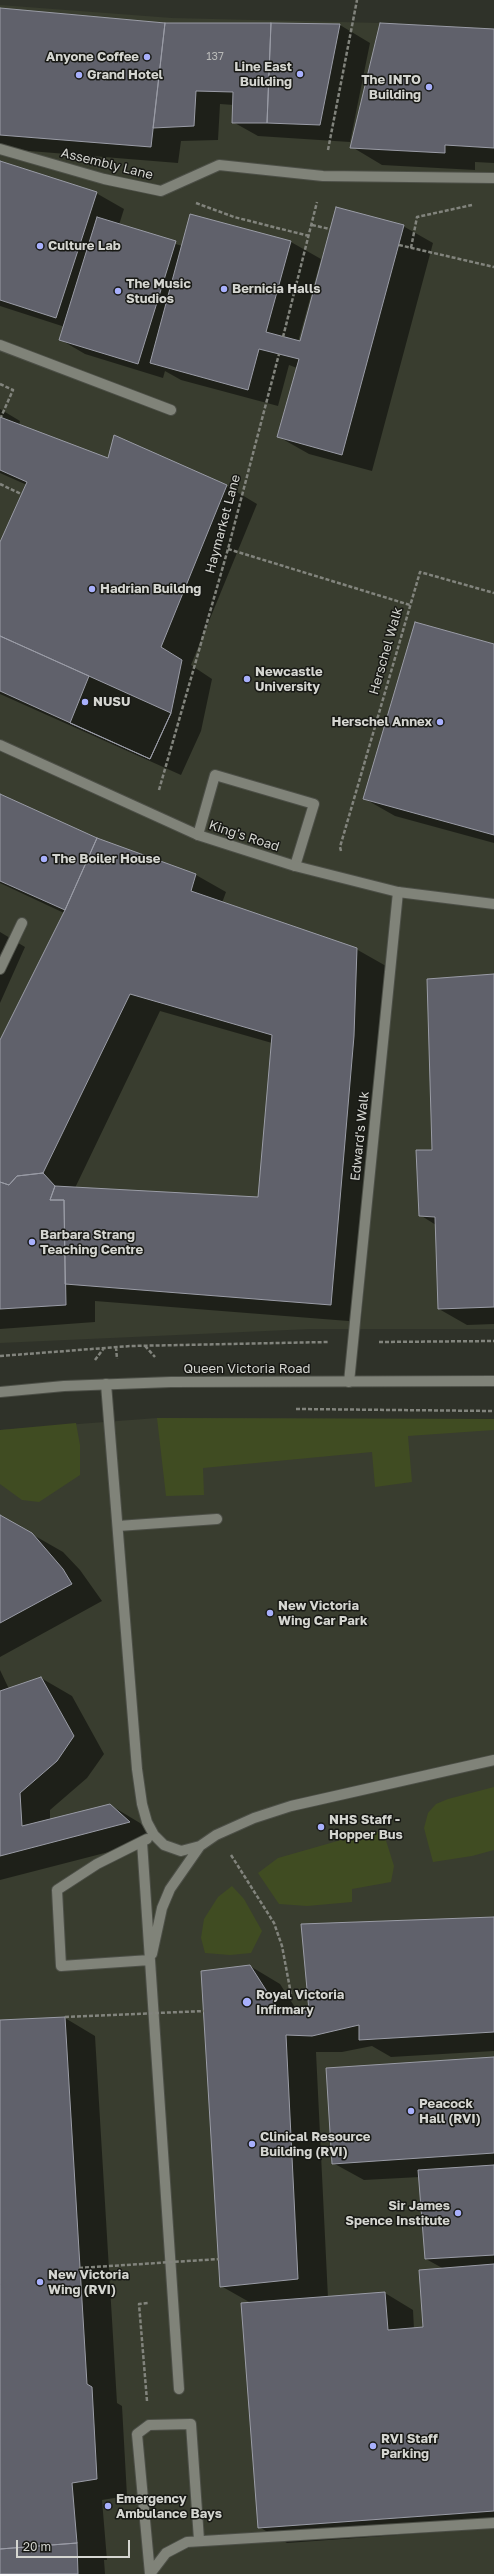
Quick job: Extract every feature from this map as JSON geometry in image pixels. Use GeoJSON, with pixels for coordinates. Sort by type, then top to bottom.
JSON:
{"type":"FeatureCollection","features":[{"type":"Feature","properties":{"kind":"street","name":"Assembly Lane"},"geometry":{"type":"LineString","coordinates":[[0,149],[104,179],[161,191],[219,165],[323,176],[494,178]]}},
{"type":"Feature","properties":{"kind":"street"},"geometry":{"type":"LineString","coordinates":[[0,344],[171,410]]}},
{"type":"Feature","properties":{"kind":"street","name":"King's Road"},"geometry":{"type":"LineString","coordinates":[[0,745],[198,835],[295,866],[398,892],[494,904]]}},
{"type":"Feature","properties":{"kind":"street"},"geometry":{"type":"LineString","coordinates":[[198,835],[215,775],[314,804],[295,866]]}},
{"type":"Feature","properties":{"kind":"street","name":"Edward's Walk"},"geometry":{"type":"LineString","coordinates":[[349,1382],[398,892]]}},
{"type":"Feature","properties":{"kind":"street"},"geometry":{"type":"LineString","coordinates":[[0,969],[22,923]]}},
{"type":"Feature","properties":{"kind":"street","name":"Queen Victoria Road"},"geometry":{"type":"LineString","coordinates":[[0,1392],[106,1384],[178,1381],[494,1381]]}},
{"type":"Feature","properties":{"kind":"street"},"geometry":{"type":"LineString","coordinates":[[106,1384],[137,1769],[142,1804],[154,1835],[164,1845],[174,1849],[189,1850],[200,1846],[216,1835],[254,1818],[292,1806],[494,1760]]}},
{"type":"Feature","properties":{"kind":"street"},"geometry":{"type":"LineString","coordinates":[[118,1526],[217,1519]]}},
{"type":"Feature","properties":{"kind":"street"},"geometry":{"type":"LineString","coordinates":[[150,1960],[62,1966],[57,1890],[97,1864],[154,1835]]}},
{"type":"Feature","properties":{"kind":"street"},"geometry":{"type":"LineString","coordinates":[[142,1842],[179,2389]]}},
{"type":"Feature","properties":{"kind":"street"},"geometry":{"type":"LineString","coordinates":[[150,1960],[162,1908],[170,1889],[200,1846]]}},
{"type":"Feature","properties":{"kind":"street"},"geometry":{"type":"LineString","coordinates":[[150,2574],[138,2434],[149,2425],[191,2424],[199,2540]]}},
{"type":"Feature","properties":{"kind":"street"},"geometry":{"type":"LineString","coordinates":[[150,2574],[166,2553],[187,2542],[199,2540],[494,2523]]}},
{"type":"Feature","properties":{"kind":"path"},"geometry":{"type":"LineString","coordinates":[[161,191],[234,217],[309,236]]}},
{"type":"Feature","properties":{"kind":"path"},"geometry":{"type":"LineString","coordinates":[[411,248],[417,217],[479,204]]}},
{"type":"Feature","properties":{"kind":"path"},"geometry":{"type":"LineString","coordinates":[[312,225],[330,229]]}},
{"type":"Feature","properties":{"kind":"path"},"geometry":{"type":"LineString","coordinates":[[399,245],[494,267]]}},
{"type":"Feature","properties":{"kind":"path","name":"Haymarket Lane"},"geometry":{"type":"LineString","coordinates":[[152,814],[228,549],[279,354]]}},
{"type":"Feature","properties":{"kind":"path"},"geometry":{"type":"LineString","coordinates":[[0,384],[13,390],[1,417]]}},
{"type":"Feature","properties":{"kind":"path"},"geometry":{"type":"LineString","coordinates":[[0,484],[21,494]]}},
{"type":"Feature","properties":{"kind":"path"},"geometry":{"type":"LineString","coordinates":[[228,549],[410,605]]}},
{"type":"Feature","properties":{"kind":"path","name":"Herschel Walk"},"geometry":{"type":"LineString","coordinates":[[348,880],[340,847],[420,572],[494,593]]}},
{"type":"Feature","properties":{"kind":"path"},"geometry":{"type":"LineString","coordinates":[[0,1356],[144,1346],[494,1341]]}},
{"type":"Feature","properties":{"kind":"path"},"geometry":{"type":"LineString","coordinates":[[144,1346],[158,1361]]}},
{"type":"Feature","properties":{"kind":"path"},"geometry":{"type":"LineString","coordinates":[[91,1365],[104,1348]]}},
{"type":"Feature","properties":{"kind":"path"},"geometry":{"type":"LineString","coordinates":[[295,1409],[494,1411]]}},
{"type":"Feature","properties":{"kind":"path"},"geometry":{"type":"LineString","coordinates":[[232,1857],[274,1923],[282,1946],[291,1994]]}},
{"type":"Feature","properties":{"kind":"path"},"geometry":{"type":"LineString","coordinates":[[65,2017],[204,2011]]}},
{"type":"Feature","properties":{"kind":"path"},"geometry":{"type":"LineString","coordinates":[[79,2268],[219,2259]]}},
{"type":"Feature","properties":{"kind":"path"},"geometry":{"type":"LineString","coordinates":[[149,2425],[138,2304],[172,2300]]}},
{"type":"Feature","properties":{"kind":"shaded area","name":"Newcastle University"},"geometry":{"type":"Polygon","coordinates":[[[0,5],[172,18],[380,23],[494,29],[494,1329],[310,1329],[0,1343],[0,5]]]}},
{"type":"Feature","properties":{"kind":"shaded area","name":"Royal Victoria Infirmary"},"geometry":{"type":"Polygon","coordinates":[[[157,1418],[494,1419],[494,2574],[0,2574],[0,1430],[157,1418]]]}},
{"type":"Feature","properties":{"kind":"green space"},"geometry":{"type":"Polygon","coordinates":[[[157,1418],[494,1419],[494,1430],[408,1436],[412,1482],[375,1487],[372,1452],[203,1468],[204,1495],[166,1496],[157,1418]]]}},
{"type":"Feature","properties":{"kind":"green space"},"geometry":{"type":"Polygon","coordinates":[[[76,1423],[80,1445],[80,1475],[39,1502],[22,1500],[0,1484],[0,1430],[76,1423]]]}},
{"type":"Feature","properties":{"kind":"green space"},"geometry":{"type":"Polygon","coordinates":[[[494,1787],[494,1850],[472,1856],[433,1862],[424,1828],[428,1813],[436,1804],[448,1799],[494,1787]]]}},
{"type":"Feature","properties":{"kind":"green space"},"geometry":{"type":"Polygon","coordinates":[[[383,1831],[394,1866],[391,1882],[352,1889],[352,1902],[307,1906],[279,1904],[258,1873],[278,1858],[341,1840],[383,1831]]]}},
{"type":"Feature","properties":{"kind":"green space"},"geometry":{"type":"Polygon","coordinates":[[[232,1886],[244,1899],[262,1931],[251,1953],[230,1955],[205,1953],[201,1938],[204,1919],[218,1897],[232,1886]]]}},
{"type":"Feature","properties":{"kind":"building","name":"Grand Hotel"},"geometry":{"type":"Polygon","coordinates":[[[0,8],[165,23],[151,147],[0,135],[0,8]]]}},
{"type":"Feature","properties":{"kind":"building"},"geometry":{"type":"Polygon","coordinates":[[[165,23],[271,23],[267,123],[232,123],[233,92],[196,91],[194,126],[153,128],[165,23]]]}},
{"type":"Feature","properties":{"kind":"building","name":"Line East Building"},"geometry":{"type":"Polygon","coordinates":[[[271,23],[340,24],[320,125],[267,123],[271,23]]]}},
{"type":"Feature","properties":{"kind":"building","name":"The INTO Building"},"geometry":{"type":"Polygon","coordinates":[[[380,23],[494,29],[494,148],[445,145],[445,153],[350,148],[380,23]]]}},
{"type":"Feature","properties":{"kind":"building","name":"Culture Lab"},"geometry":{"type":"Polygon","coordinates":[[[0,161],[97,192],[56,318],[0,300],[0,161]]]}},
{"type":"Feature","properties":{"kind":"building","name":"Bernicia Halls"},"geometry":{"type":"Polygon","coordinates":[[[336,207],[404,225],[342,455],[277,437],[299,359],[259,349],[248,390],[150,363],[190,214],[291,241],[266,332],[300,341],[336,207]]]}},
{"type":"Feature","properties":{"kind":"building","name":"The Music Studios"},"geometry":{"type":"Polygon","coordinates":[[[97,217],[176,241],[138,364],[59,340],[97,217]]]}},
{"type":"Feature","properties":{"kind":"building","name":"Hadrian Buildng"},"geometry":{"type":"Polygon","coordinates":[[[0,417],[108,458],[114,435],[227,485],[161,647],[182,660],[171,713],[150,759],[70,723],[89,676],[0,636],[0,542],[27,482],[0,470],[0,417]]]}},
{"type":"Feature","properties":{"kind":"building","name":"Herschel Annex"},"geometry":{"type":"Polygon","coordinates":[[[415,622],[494,644],[494,835],[363,799],[415,622]]]}},
{"type":"Feature","properties":{"kind":"building","name":"NUSU"},"geometry":{"type":"Polygon","coordinates":[[[0,636],[171,713],[150,759],[0,691],[0,636]]]}},
{"type":"Feature","properties":{"kind":"building","name":"The Boiler House"},"geometry":{"type":"Polygon","coordinates":[[[0,794],[97,838],[65,910],[0,881],[0,794]]]}},
{"type":"Feature","properties":{"kind":"building"},"geometry":{"type":"Polygon","coordinates":[[[97,838],[196,874],[191,891],[357,948],[354,1036],[331,1305],[65,1284],[64,1200],[50,1200],[55,1186],[258,1197],[272,1035],[130,994],[43,1173],[17,1176],[9,1185],[0,1182],[0,1040],[65,910],[97,838]]]}},
{"type":"Feature","properties":{"kind":"building"},"geometry":{"type":"Polygon","coordinates":[[[494,974],[494,1307],[438,1309],[435,1217],[419,1216],[416,1150],[432,1150],[427,979],[494,974]]]}},
{"type":"Feature","properties":{"kind":"building","name":"Barbara Strang Teaching Centre"},"geometry":{"type":"Polygon","coordinates":[[[43,1173],[55,1186],[50,1200],[64,1200],[66,1305],[0,1309],[0,1182],[9,1185],[17,1176],[43,1173]]]}},
{"type":"Feature","properties":{"kind":"building"},"geometry":{"type":"Polygon","coordinates":[[[0,1515],[32,1533],[63,1569],[72,1584],[0,1623],[0,1515]]]}},
{"type":"Feature","properties":{"kind":"building"},"geometry":{"type":"Polygon","coordinates":[[[41,1677],[74,1736],[57,1761],[20,1793],[22,1826],[110,1804],[130,1822],[0,1856],[0,1691],[41,1677]]]}},
{"type":"Feature","properties":{"kind":"building","name":"Clinical Resource Building (RVI)"},"geometry":{"type":"Polygon","coordinates":[[[494,1917],[494,2032],[359,2040],[359,2025],[312,2036],[286,2035],[298,2279],[220,2287],[201,1971],[250,1965],[280,2012],[309,2011],[301,1924],[494,1917]]]}},
{"type":"Feature","properties":{"kind":"building","name":"New Victoria Wing (RVI)"},"geometry":{"type":"Polygon","coordinates":[[[65,2017],[87,2384],[92,2387],[97,2479],[72,2483],[77,2543],[0,2549],[0,2020],[65,2017]]]}},
{"type":"Feature","properties":{"kind":"building","name":"Peacock Hall (RVI)"},"geometry":{"type":"Polygon","coordinates":[[[494,2057],[494,2153],[332,2164],[326,2068],[494,2057]]]}},
{"type":"Feature","properties":{"kind":"building","name":"Sir James Spence Institute"},"geometry":{"type":"Polygon","coordinates":[[[494,2165],[494,2255],[425,2259],[418,2170],[494,2165]]]}},
{"type":"Feature","properties":{"kind":"building","name":"RVI Staff Parking"},"geometry":{"type":"Polygon","coordinates":[[[494,2264],[494,2511],[258,2528],[241,2303],[385,2292],[388,2330],[423,2327],[419,2270],[494,2264]]]}},
{"type":"Feature","properties":{"kind":"building"},"geometry":{"type":"Polygon","coordinates":[[[77,2543],[78,2574],[0,2574],[0,2549],[77,2543]]]}},
{"type":"Feature","properties":{"kind":"place","name":"Anyone Coffee"},"geometry":{"type":"Point","coordinates":[147,57]}},
{"type":"Feature","properties":{"kind":"place","name":"Line East Building"},"geometry":{"type":"Point","coordinates":[300,74]}},
{"type":"Feature","properties":{"kind":"place","name":"Grand Hotel"},"geometry":{"type":"Point","coordinates":[79,75]}},
{"type":"Feature","properties":{"kind":"place","name":"The INTO Building"},"geometry":{"type":"Point","coordinates":[429,87]}},
{"type":"Feature","properties":{"kind":"place","name":"Culture Lab"},"geometry":{"type":"Point","coordinates":[40,246]}},
{"type":"Feature","properties":{"kind":"place","name":"Bernicia Halls"},"geometry":{"type":"Point","coordinates":[224,289]}},
{"type":"Feature","properties":{"kind":"place","name":"The Music Studios"},"geometry":{"type":"Point","coordinates":[118,291]}},
{"type":"Feature","properties":{"kind":"place","name":"Hadrian Buildng"},"geometry":{"type":"Point","coordinates":[92,589]}},
{"type":"Feature","properties":{"kind":"place","name":"Newcastle University"},"geometry":{"type":"Point","coordinates":[247,679]}},
{"type":"Feature","properties":{"kind":"place","name":"NUSU"},"geometry":{"type":"Point","coordinates":[85,702]}},
{"type":"Feature","properties":{"kind":"place","name":"Herschel Annex"},"geometry":{"type":"Point","coordinates":[440,722]}},
{"type":"Feature","properties":{"kind":"place","name":"The Boiler House"},"geometry":{"type":"Point","coordinates":[44,859]}},
{"type":"Feature","properties":{"kind":"place","name":"Barbara Strang Teaching Centre"},"geometry":{"type":"Point","coordinates":[32,1242]}},
{"type":"Feature","properties":{"kind":"place","name":"New Victoria Wing Car Park"},"geometry":{"type":"Point","coordinates":[270,1613]}},
{"type":"Feature","properties":{"kind":"place","name":"NHS Staff - Hopper Bus"},"geometry":{"type":"Point","coordinates":[321,1827]}},
{"type":"Feature","properties":{"kind":"place","name":"Royal Victoria Infirmary"},"geometry":{"type":"Point","coordinates":[247,2002]}},
{"type":"Feature","properties":{"kind":"place","name":"Peacock Hall (RVI)"},"geometry":{"type":"Point","coordinates":[411,2111]}},
{"type":"Feature","properties":{"kind":"place","name":"Clinical Resource Building (RVI)"},"geometry":{"type":"Point","coordinates":[252,2144]}},
{"type":"Feature","properties":{"kind":"place","name":"Sir James Spence Institute"},"geometry":{"type":"Point","coordinates":[458,2213]}},
{"type":"Feature","properties":{"kind":"place","name":"New Victoria Wing (RVI)"},"geometry":{"type":"Point","coordinates":[40,2282]}},
{"type":"Feature","properties":{"kind":"place","name":"RVI Staff Parking"},"geometry":{"type":"Point","coordinates":[373,2446]}},
{"type":"Feature","properties":{"kind":"place","name":"Emergency Ambulance Bays"},"geometry":{"type":"Point","coordinates":[108,2506]}}]}
